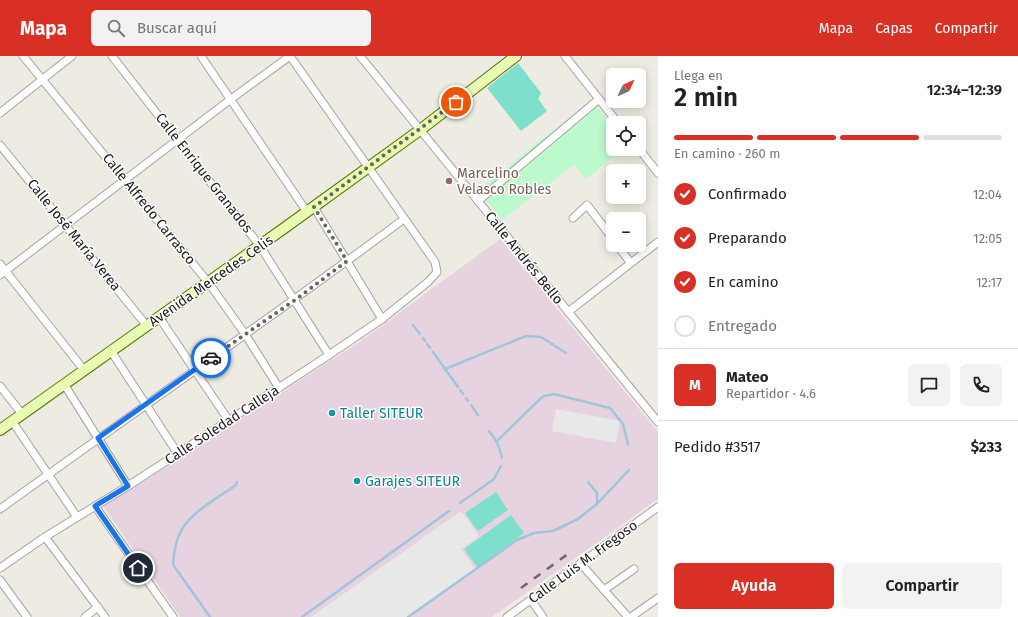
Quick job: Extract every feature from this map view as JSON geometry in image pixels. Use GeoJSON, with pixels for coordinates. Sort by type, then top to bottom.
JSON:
{"type":"FeatureCollection","features":[{"type":"Feature","properties":{"kind":"main road","name":"Avenida Mercedes Celis"},"geometry":{"type":"LineString","coordinates":[[0,430],[310,210],[420,130],[516,56]]}},
{"type":"Feature","properties":{"kind":"street","name":"Calle Alfredo Carrasco"},"geometry":{"type":"LineString","coordinates":[[23,56],[208,282],[245,334],[279,388]]}},
{"type":"Feature","properties":{"kind":"street"},"geometry":{"type":"LineString","coordinates":[[0,113],[72,56]]}},
{"type":"Feature","properties":{"kind":"street","name":"Calle Enrique Granados"},"geometry":{"type":"LineString","coordinates":[[112,56],[260,246],[329,355]]}},
{"type":"Feature","properties":{"kind":"street"},"geometry":{"type":"LineString","coordinates":[[200,56],[347,261],[382,318]]}},
{"type":"Feature","properties":{"kind":"street"},"geometry":{"type":"LineString","coordinates":[[0,509],[98,438],[295,300],[404,219],[290,56],[3,273]]}},
{"type":"Feature","properties":{"kind":"street","name":"Calle Andrés Bello"},"geometry":{"type":"LineString","coordinates":[[360,56],[658,422]]}},
{"type":"Feature","properties":{"kind":"street"},"geometry":{"type":"LineString","coordinates":[[565,56],[612,116]]}},
{"type":"Feature","properties":{"kind":"street"},"geometry":{"type":"LineString","coordinates":[[478,201],[599,99]]}},
{"type":"Feature","properties":{"kind":"street","name":"Calle José María Verea"},"geometry":{"type":"LineString","coordinates":[[0,145],[147,326]]}},
{"type":"Feature","properties":{"kind":"street"},"geometry":{"type":"LineString","coordinates":[[645,156],[658,173]]}},
{"type":"Feature","properties":{"kind":"street"},"geometry":{"type":"LineString","coordinates":[[573,218],[586,205],[606,230]]}},
{"type":"Feature","properties":{"kind":"street","name":"Calle Soledad Calleja"},"geometry":{"type":"LineString","coordinates":[[0,568],[45,537],[178,454],[329,355],[382,318],[428,282],[437,272],[435,262],[404,219]]}},
{"type":"Feature","properties":{"kind":"street"},"geometry":{"type":"LineString","coordinates":[[568,312],[630,262],[658,242]]}},
{"type":"Feature","properties":{"kind":"street"},"geometry":{"type":"LineString","coordinates":[[622,252],[630,262]]}},
{"type":"Feature","properties":{"kind":"street"},"geometry":{"type":"LineString","coordinates":[[0,264],[3,273],[84,370]]}},
{"type":"Feature","properties":{"kind":"street"},"geometry":{"type":"LineString","coordinates":[[159,317],[229,421]]}},
{"type":"Feature","properties":{"kind":"street"},"geometry":{"type":"LineString","coordinates":[[112,351],[178,454]]}},
{"type":"Feature","properties":{"kind":"street"},"geometry":{"type":"LineString","coordinates":[[64,384],[128,486]]}},
{"type":"Feature","properties":{"kind":"street"},"geometry":{"type":"LineString","coordinates":[[0,386],[22,414]]}},
{"type":"Feature","properties":{"kind":"street"},"geometry":{"type":"LineString","coordinates":[[12,421],[77,517]]}},
{"type":"Feature","properties":{"kind":"street"},"geometry":{"type":"LineString","coordinates":[[95,506],[173,617]]}},
{"type":"Feature","properties":{"kind":"street","name":"Calle Luis M. Fregoso"},"geometry":{"type":"LineString","coordinates":[[507,617],[658,507]]}},
{"type":"Feature","properties":{"kind":"street"},"geometry":{"type":"LineString","coordinates":[[45,537],[105,617]]}},
{"type":"Feature","properties":{"kind":"street"},"geometry":{"type":"LineString","coordinates":[[581,564],[630,617],[658,598]]}},
{"type":"Feature","properties":{"kind":"street"},"geometry":{"type":"LineString","coordinates":[[604,590],[634,569]]}},
{"type":"Feature","properties":{"kind":"street"},"geometry":{"type":"LineString","coordinates":[[0,580],[27,617]]}},
{"type":"Feature","properties":{"kind":"street"},"geometry":{"type":"LineString","coordinates":[[531,600],[543,617]]}},
{"type":"Feature","properties":{"kind":"street"},"geometry":{"type":"LineString","coordinates":[[85,617],[98,608]]}},
{"type":"Feature","properties":{"kind":"shaded area"},"geometry":{"type":"Polygon","coordinates":[[[518,63],[541,93],[538,99],[547,111],[521,131],[487,88],[518,63]]]}},
{"type":"Feature","properties":{"kind":"shaded area"},"geometry":{"type":"Polygon","coordinates":[[[500,239],[658,432],[658,499],[492,617],[180,617],[101,503],[146,480],[361,341],[500,239]]]}},
{"type":"Feature","properties":{"kind":"shaded area"},"geometry":{"type":"Polygon","coordinates":[[[556,409],[620,421],[616,443],[552,431],[556,409]]]}},
{"type":"Feature","properties":{"kind":"shaded area"},"geometry":{"type":"Polygon","coordinates":[[[496,492],[508,510],[478,531],[465,513],[496,492]]]}},
{"type":"Feature","properties":{"kind":"shaded area"},"geometry":{"type":"Polygon","coordinates":[[[461,511],[479,536],[461,549],[475,569],[408,617],[311,617],[461,511]]]}},
{"type":"Feature","properties":{"kind":"shaded area"},"geometry":{"type":"Polygon","coordinates":[[[511,515],[524,533],[477,567],[464,549],[511,515]]]}},
{"type":"Feature","properties":{"kind":"green space"},"geometry":{"type":"Polygon","coordinates":[[[592,100],[606,118],[606,156],[614,156],[586,179],[574,165],[502,220],[478,190],[592,100]]]}},
{"type":"Feature","properties":{"kind":"waterway"},"geometry":{"type":"LineString","coordinates":[[413,325],[420,334]]}},
{"type":"Feature","properties":{"kind":"waterway"},"geometry":{"type":"LineString","coordinates":[[445,369],[526,336],[541,337],[566,353]]}},
{"type":"Feature","properties":{"kind":"waterway"},"geometry":{"type":"LineString","coordinates":[[427,344],[430,348]]}},
{"type":"Feature","properties":{"kind":"waterway"},"geometry":{"type":"LineString","coordinates":[[433,352],[458,387]]}},
{"type":"Feature","properties":{"kind":"waterway"},"geometry":{"type":"LineString","coordinates":[[460,390],[463,394]]}},
{"type":"Feature","properties":{"kind":"waterway"},"geometry":{"type":"LineString","coordinates":[[497,441],[540,399],[544,396],[554,394],[610,408],[623,424],[628,444]]}},
{"type":"Feature","properties":{"kind":"waterway"},"geometry":{"type":"LineString","coordinates":[[471,405],[478,415]]}},
{"type":"Feature","properties":{"kind":"waterway"},"geometry":{"type":"LineString","coordinates":[[489,431],[497,443],[502,458]]}},
{"type":"Feature","properties":{"kind":"waterway"},"geometry":{"type":"LineString","coordinates":[[460,503],[494,479],[501,466]]}},
{"type":"Feature","properties":{"kind":"waterway"},"geometry":{"type":"LineString","coordinates":[[408,617],[517,540],[534,533],[553,531],[578,519],[597,504],[629,470]]}},
{"type":"Feature","properties":{"kind":"waterway"},"geometry":{"type":"LineString","coordinates":[[210,617],[174,566],[175,548],[180,533],[190,519],[205,506],[236,485],[237,482]]}},
{"type":"Feature","properties":{"kind":"waterway"},"geometry":{"type":"LineString","coordinates":[[588,482],[597,493],[597,504]]}},
{"type":"Feature","properties":{"kind":"waterway"},"geometry":{"type":"LineString","coordinates":[[302,617],[449,511]]}},
{"type":"Feature","properties":{"kind":"railway"},"geometry":{"type":"LineString","coordinates":[[521,588],[572,551]]}},
{"type":"Feature","properties":{"kind":"way so far"},"geometry":{"type":"LineString","coordinates":[[211,358],[295,300],[347,261],[314,207],[456,102]]}},
{"type":"Feature","properties":{"kind":"place","name":"Marcelino Velasco Robles"},"geometry":{"type":"Point","coordinates":[449,181]}},
{"type":"Feature","properties":{"kind":"place","name":"Taller SITEUR"},"geometry":{"type":"Point","coordinates":[332,413]}},
{"type":"Feature","properties":{"kind":"place","name":"Garajes SITEUR"},"geometry":{"type":"Point","coordinates":[357,481]}},
{"type":"Feature","properties":{"kind":"route"},"geometry":{"type":"LineString","coordinates":[[138,568],[95,506],[128,486],[98,438],[211,358]]}}]}
